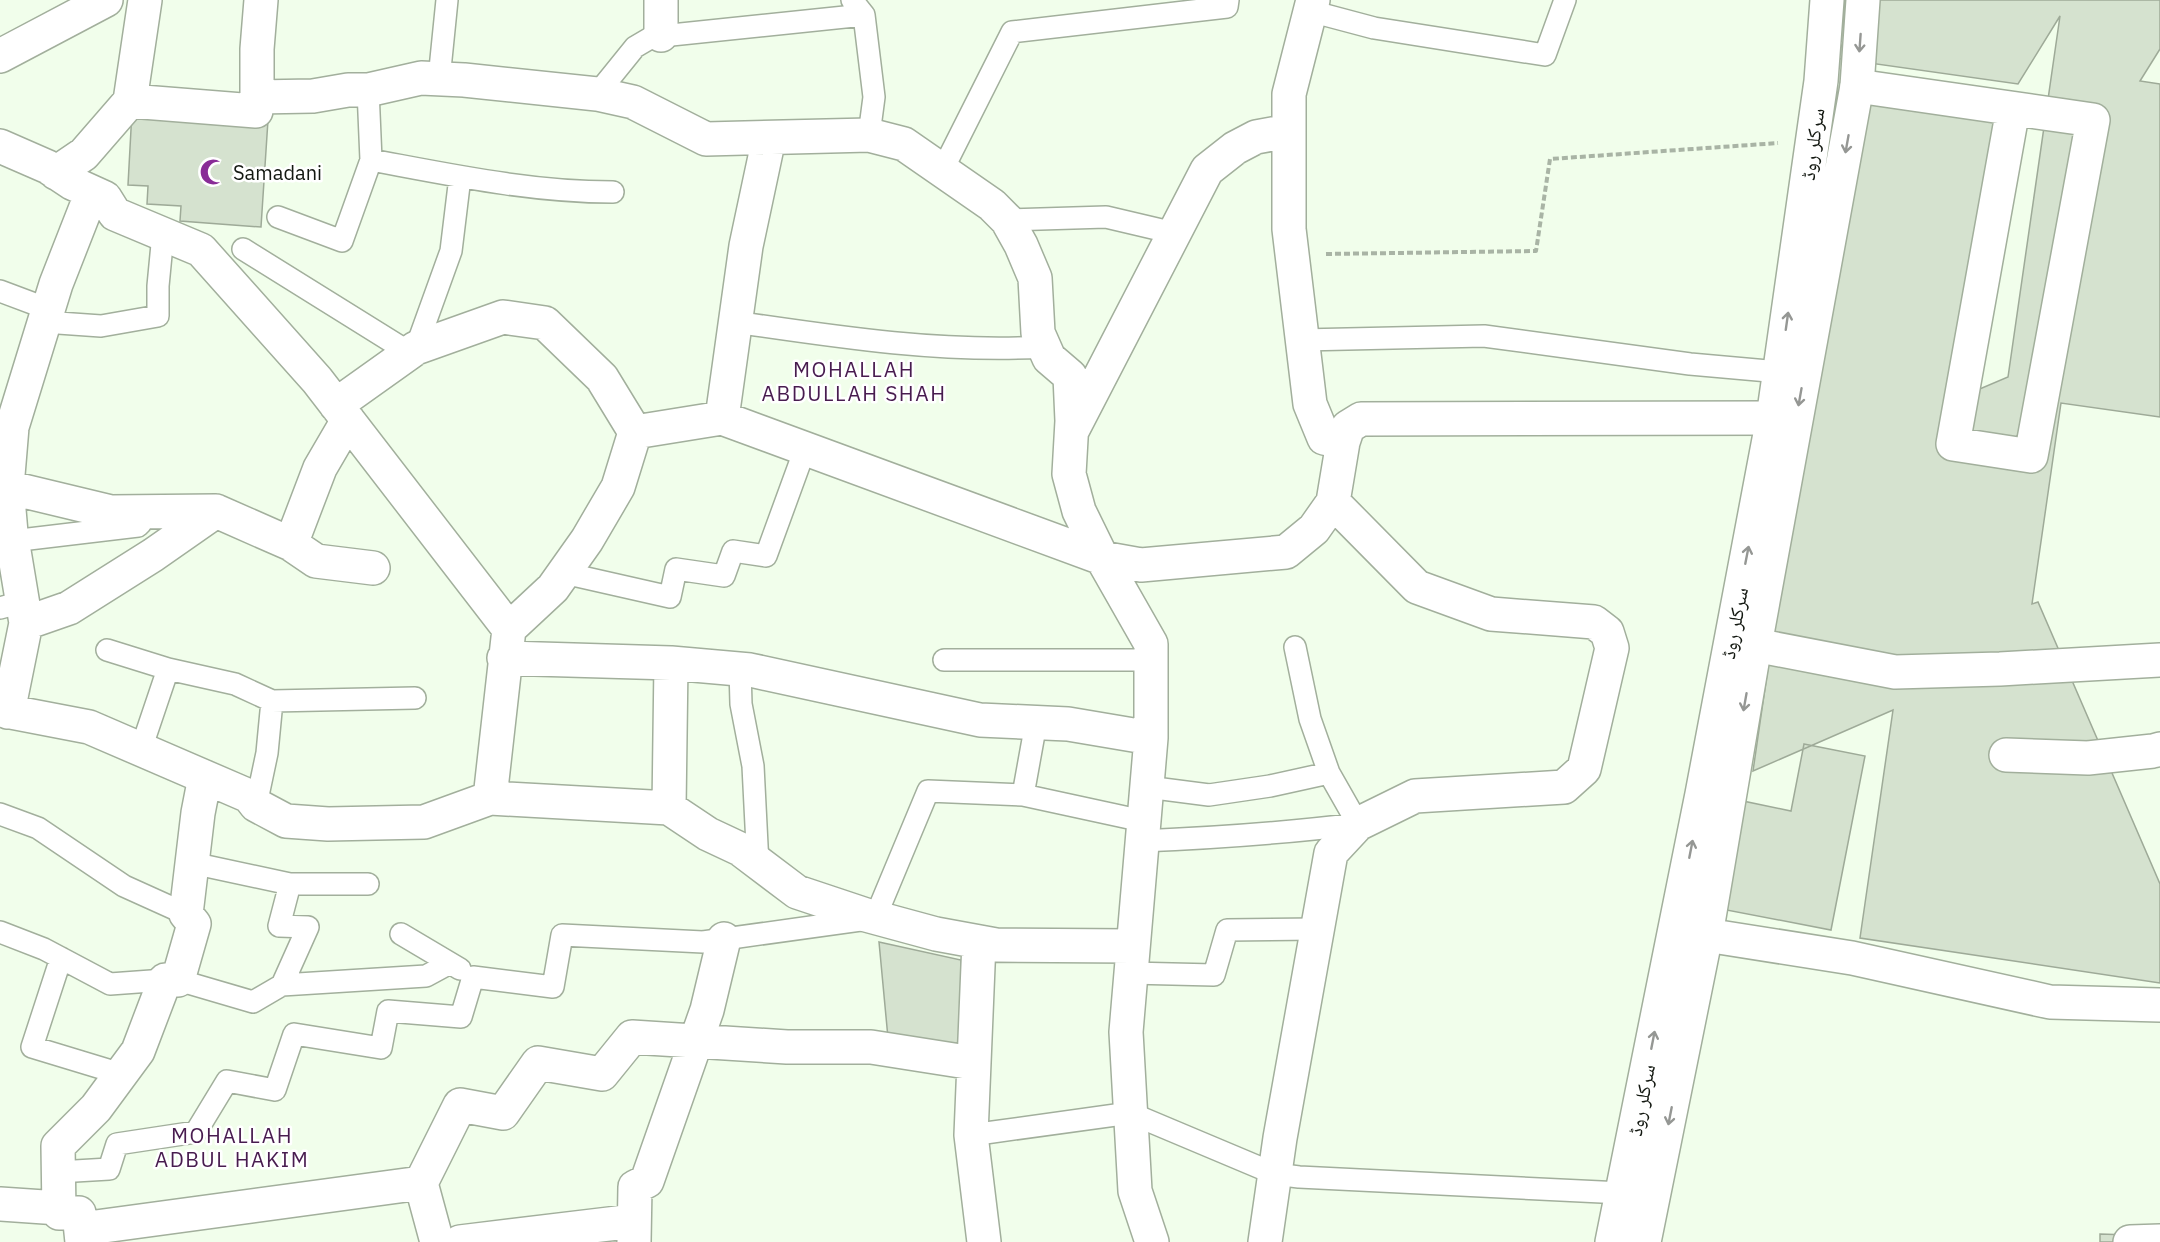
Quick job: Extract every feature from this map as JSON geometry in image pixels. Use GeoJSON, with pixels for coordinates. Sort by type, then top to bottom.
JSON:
{"type":"FeatureCollection","features":[{"type":"Feature","properties":{"kind":"street"},"geometry":{"type":"LineString","coordinates":[[0,56],[106,0]]}},
{"type":"Feature","properties":{"kind":"street"},"geometry":{"type":"LineString","coordinates":[[56,173],[84,153],[130,101],[145,0]]}},
{"type":"Feature","properties":{"kind":"street"},"geometry":{"type":"LineString","coordinates":[[130,101],[256,111],[261,0]]}},
{"type":"Feature","properties":{"kind":"street"},"geometry":{"type":"LineString","coordinates":[[661,0],[662,35]]}},
{"type":"Feature","properties":{"kind":"street","name":"سرکلر روڈ"},"geometry":{"type":"LineString","coordinates":[[1612,1242],[1622,1193],[1690,933],[1780,372],[1821,81],[1827,0]]}},
{"type":"Feature","properties":{"kind":"street"},"geometry":{"type":"LineString","coordinates":[[1644,1242],[1690,933],[1755,645],[1857,86],[1863,0]]}},
{"type":"Feature","properties":{"kind":"street"},"geometry":{"type":"LineString","coordinates":[[1312,5],[1289,94],[1289,229],[1310,404],[1324,438],[1343,442]]}},
{"type":"Feature","properties":{"kind":"street"},"geometry":{"type":"LineString","coordinates":[[257,97],[313,96],[348,90],[368,90],[421,78],[464,80],[597,94],[633,102],[706,139],[869,135],[904,144],[992,205],[1006,220],[1021,245],[1035,278],[1038,333],[1049,358],[1070,376],[1069,474],[1079,511],[1102,558],[1151,644],[1151,738],[1126,1032],[1135,1191],[1152,1242]]}},
{"type":"Feature","properties":{"kind":"street"},"geometry":{"type":"LineString","coordinates":[[1857,86],[2093,120],[2031,456],[1953,444],[2013,109]]}},
{"type":"Feature","properties":{"kind":"street"},"geometry":{"type":"LineString","coordinates":[[1071,433],[1207,170],[1235,148],[1256,137],[1289,131]]}},
{"type":"Feature","properties":{"kind":"street"},"geometry":{"type":"LineString","coordinates":[[722,418],[746,246],[769,138]]}},
{"type":"Feature","properties":{"kind":"street"},"geometry":{"type":"LineString","coordinates":[[0,146],[48,167],[72,183],[105,198],[115,214],[201,250],[317,380],[342,412],[506,643],[740,669],[980,720],[1068,724],[1151,738]]}},
{"type":"Feature","properties":{"kind":"street"},"geometry":{"type":"LineString","coordinates":[[92,192],[56,284],[6,426],[9,553],[16,611],[4,711],[89,727],[249,796],[256,805],[286,821],[328,824],[424,822],[490,798],[669,808],[708,834],[740,849],[758,865],[797,892],[875,918],[936,934],[996,945],[1131,960]]}},
{"type":"Feature","properties":{"kind":"street"},"geometry":{"type":"LineString","coordinates":[[291,544],[342,412],[413,351],[502,317],[545,323],[602,378],[635,432],[618,487],[587,540],[553,588],[506,643],[490,798]]}},
{"type":"Feature","properties":{"kind":"street"},"geometry":{"type":"LineString","coordinates":[[635,432],[722,418],[1102,558],[1141,566],[1286,552],[1314,529],[1333,502],[1343,442],[1348,427],[1360,419],[1773,418]]}},
{"type":"Feature","properties":{"kind":"street"},"geometry":{"type":"LineString","coordinates":[[7,487],[111,512],[216,511],[291,544],[316,561],[374,568]]}},
{"type":"Feature","properties":{"kind":"street"},"geometry":{"type":"LineString","coordinates":[[1265,1242],[1331,853],[1358,824],[1415,796],[1564,787],[1584,769],[1612,648],[1607,632],[1594,621],[1491,614],[1417,587],[1333,502]]}},
{"type":"Feature","properties":{"kind":"street"},"geometry":{"type":"LineString","coordinates":[[16,611],[69,608],[153,555],[216,511]]}},
{"type":"Feature","properties":{"kind":"street"},"geometry":{"type":"LineString","coordinates":[[1755,645],[1895,672],[2160,660]]}},
{"type":"Feature","properties":{"kind":"street"},"geometry":{"type":"LineString","coordinates":[[669,808],[671,663]]}},
{"type":"Feature","properties":{"kind":"street"},"geometry":{"type":"LineString","coordinates":[[2006,755],[2088,758],[2153,752],[2160,749]]}},
{"type":"Feature","properties":{"kind":"street"},"geometry":{"type":"LineString","coordinates":[[74,1226],[58,1172],[58,1146],[96,1108],[138,1051],[172,980],[194,924],[186,914],[198,813],[205,777]]}},
{"type":"Feature","properties":{"kind":"street"},"geometry":{"type":"LineString","coordinates":[[1690,933],[1852,958],[2050,1002],[2160,1005]]}},
{"type":"Feature","properties":{"kind":"street"},"geometry":{"type":"LineString","coordinates":[[460,1242],[634,1231],[635,1187],[646,1181],[707,1010],[724,939]]}},
{"type":"Feature","properties":{"kind":"street"},"geometry":{"type":"LineString","coordinates":[[979,942],[971,1135],[984,1242]]}},
{"type":"Feature","properties":{"kind":"street"},"geometry":{"type":"LineString","coordinates":[[437,1242],[421,1183],[460,1105],[503,1113],[538,1063],[602,1074],[632,1037],[787,1047],[871,1047],[973,1063]]}},
{"type":"Feature","properties":{"kind":"street"},"geometry":{"type":"LineString","coordinates":[[0,1204],[74,1226],[421,1183]]}},
{"type":"Feature","properties":{"kind":"street"},"geometry":{"type":"LineString","coordinates":[[2130,1242],[2160,1241]]}},
{"type":"Feature","properties":{"kind":"lane"},"geometry":{"type":"LineString","coordinates":[[438,79],[447,0]]}},
{"type":"Feature","properties":{"kind":"lane"},"geometry":{"type":"LineString","coordinates":[[942,171],[1012,32],[1227,7],[1228,0]]}},
{"type":"Feature","properties":{"kind":"lane"},"geometry":{"type":"LineString","coordinates":[[1312,5],[1374,28],[1545,55],[1565,0]]}},
{"type":"Feature","properties":{"kind":"lane"},"geometry":{"type":"LineString","coordinates":[[597,94],[635,47],[652,37],[858,7],[874,97],[869,135]]}},
{"type":"Feature","properties":{"kind":"lane"},"geometry":{"type":"LineString","coordinates":[[278,217],[342,241],[372,160],[368,90]]}},
{"type":"Feature","properties":{"kind":"lane"},"geometry":{"type":"LineString","coordinates":[[372,160],[514,186],[583,192],[613,192]]}},
{"type":"Feature","properties":{"kind":"lane"},"geometry":{"type":"LineString","coordinates":[[243,249],[413,351],[452,251],[460,177]]}},
{"type":"Feature","properties":{"kind":"lane"},"geometry":{"type":"LineString","coordinates":[[1006,220],[1106,217],[1174,233]]}},
{"type":"Feature","properties":{"kind":"lane"},"geometry":{"type":"LineString","coordinates":[[0,291],[46,315],[101,326],[158,316],[158,286],[164,234]]}},
{"type":"Feature","properties":{"kind":"lane"},"geometry":{"type":"LineString","coordinates":[[735,322],[849,338],[1002,350],[1044,347]]}},
{"type":"Feature","properties":{"kind":"lane"},"geometry":{"type":"LineString","coordinates":[[1302,339],[1484,336],[1690,364],[1780,372]]}},
{"type":"Feature","properties":{"kind":"lane"},"geometry":{"type":"LineString","coordinates":[[564,573],[670,597],[676,569],[724,576],[734,551],[766,556],[805,449]]}},
{"type":"Feature","properties":{"kind":"lane"},"geometry":{"type":"LineString","coordinates":[[9,553],[138,526],[156,511]]}},
{"type":"Feature","properties":{"kind":"lane"},"geometry":{"type":"LineString","coordinates":[[401,934],[473,977],[553,987],[562,935],[703,942],[875,918],[928,791],[1023,795],[1142,831],[1295,832],[1358,824],[1329,773],[1310,719],[1295,646]]}},
{"type":"Feature","properties":{"kind":"lane"},"geometry":{"type":"LineString","coordinates":[[107,650],[168,669],[235,684],[272,701],[415,698]]}},
{"type":"Feature","properties":{"kind":"lane"},"geometry":{"type":"LineString","coordinates":[[944,660],[1151,660]]}},
{"type":"Feature","properties":{"kind":"lane"},"geometry":{"type":"LineString","coordinates":[[141,749],[168,669]]}},
{"type":"Feature","properties":{"kind":"lane"},"geometry":{"type":"LineString","coordinates":[[740,669],[741,704],[753,766],[758,865]]}},
{"type":"Feature","properties":{"kind":"lane"},"geometry":{"type":"LineString","coordinates":[[256,805],[267,753],[272,701]]}},
{"type":"Feature","properties":{"kind":"lane"},"geometry":{"type":"LineString","coordinates":[[1023,795],[1036,723]]}},
{"type":"Feature","properties":{"kind":"lane"},"geometry":{"type":"LineString","coordinates":[[1146,787],[1209,795],[1270,786],[1329,773]]}},
{"type":"Feature","properties":{"kind":"lane"},"geometry":{"type":"LineString","coordinates":[[0,814],[38,828],[124,886],[186,914]]}},
{"type":"Feature","properties":{"kind":"lane"},"geometry":{"type":"LineString","coordinates":[[192,863],[290,884],[368,884]]}},
{"type":"Feature","properties":{"kind":"lane"},"geometry":{"type":"LineString","coordinates":[[282,985],[308,927],[279,926],[290,884]]}},
{"type":"Feature","properties":{"kind":"lane"},"geometry":{"type":"LineString","coordinates":[[1131,960],[1214,975],[1227,930],[1317,929]]}},
{"type":"Feature","properties":{"kind":"lane"},"geometry":{"type":"LineString","coordinates":[[0,932],[61,958],[110,984],[172,980],[253,1002],[282,985],[426,976],[450,963]]}},
{"type":"Feature","properties":{"kind":"lane"},"geometry":{"type":"LineString","coordinates":[[61,958],[32,1047],[121,1074]]}},
{"type":"Feature","properties":{"kind":"lane"},"geometry":{"type":"LineString","coordinates":[[58,1172],[109,1169],[117,1144],[196,1132],[226,1081],[275,1090],[294,1034],[381,1048],[388,1011],[461,1017],[473,977]]}},
{"type":"Feature","properties":{"kind":"lane"},"geometry":{"type":"LineString","coordinates":[[971,1135],[1130,1113],[1275,1174],[1622,1193]]}},
{"type":"Feature","properties":{"kind":"path"},"geometry":{"type":"LineString","coordinates":[[1292,255],[1536,251],[1550,159],[1812,140]]}},
{"type":"Feature","properties":{"kind":"building"},"geometry":{"type":"Polygon","coordinates":[[[1870,0],[2160,0],[2160,49],[2140,81],[2160,84],[2160,417],[2061,403],[2032,604],[2038,602],[2160,884],[2160,983],[1860,938],[1893,710],[1753,771],[1853,80],[2018,98],[1975,391],[2008,377],[2060,16],[2018,84],[1834,58],[1870,0]]]}},
{"type":"Feature","properties":{"kind":"building"},"geometry":{"type":"Polygon","coordinates":[[[132,111],[268,120],[261,227],[180,221],[181,206],[147,204],[148,186],[128,185],[132,111]]]}},
{"type":"Feature","properties":{"kind":"building"},"geometry":{"type":"Polygon","coordinates":[[[1804,744],[1865,756],[1831,930],[1716,908],[1738,800],[1791,811],[1804,744]]]}},
{"type":"Feature","properties":{"kind":"building"},"geometry":{"type":"Polygon","coordinates":[[[879,942],[961,960],[960,1045],[888,1038],[879,942]]]}},
{"type":"Feature","properties":{"kind":"building"},"geometry":{"type":"Polygon","coordinates":[[[2100,1234],[2160,1236],[2160,1242],[2100,1242],[2100,1234]]]}},
{"type":"Feature","properties":{"kind":"place","name":"Samadani"},"geometry":{"type":"Point","coordinates":[213,172]}},
{"type":"Feature","properties":{"kind":"district","name":"MOHALLAH ABDULLAH SHAH"},"geometry":{"type":"Point","coordinates":[854,381]}},
{"type":"Feature","properties":{"kind":"district","name":"MOHALLAH ADBUL HAKIM"},"geometry":{"type":"Point","coordinates":[232,1147]}}]}
